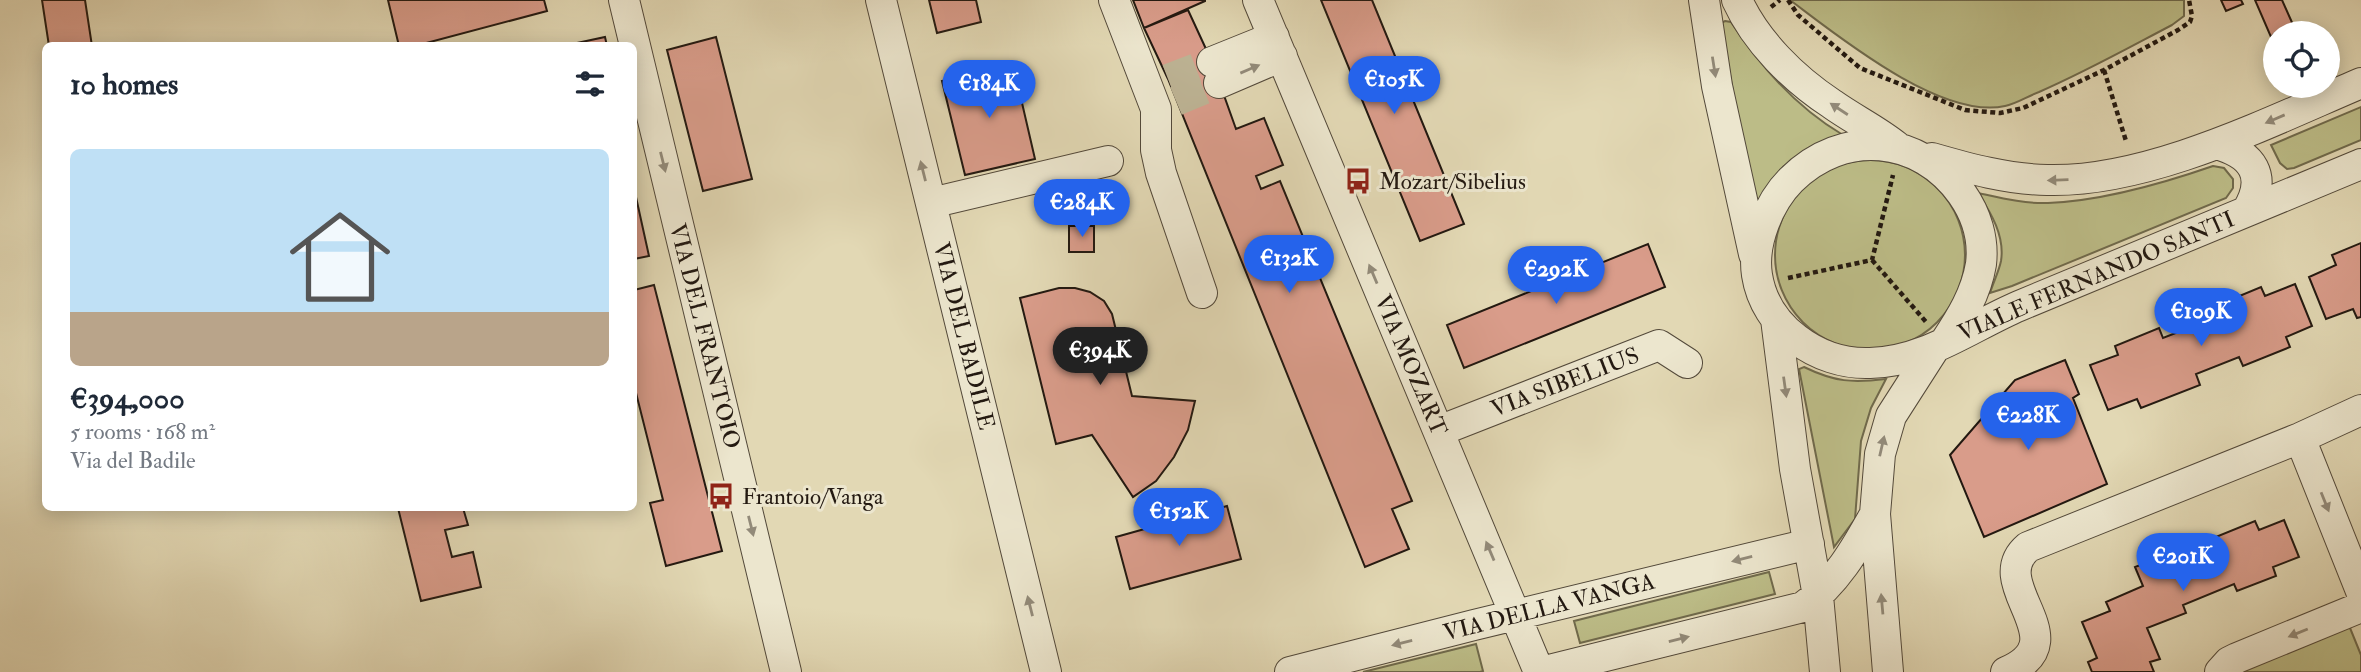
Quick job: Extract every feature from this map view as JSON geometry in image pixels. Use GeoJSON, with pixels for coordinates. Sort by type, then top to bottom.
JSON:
{"type":"FeatureCollection","features":[{"type":"Feature","properties":{"kind":"street","name":"VIA DEL FRANTOIO"},"geometry":{"type":"LineString","coordinates":[[624,0],[634,42]]}},
{"type":"Feature","properties":{"kind":"street","name":"VIA DEL BADILE"},"geometry":{"type":"LineString","coordinates":[[881,0],[1046,672]]}},
{"type":"Feature","properties":{"kind":"street"},"geometry":{"type":"LineString","coordinates":[[1114,0],[1162,94],[1156,150],[1161,173],[1202,293]]}},
{"type":"Feature","properties":{"kind":"street","name":"VIA MOZART"},"geometry":{"type":"LineString","coordinates":[[1258,0],[1540,672]]}},
{"type":"Feature","properties":{"kind":"street"},"geometry":{"type":"LineString","coordinates":[[1704,0],[1717,86],[1762,294],[1776,319],[1796,469],[1818,596],[1825,672]]}},
{"type":"Feature","properties":{"kind":"street"},"geometry":{"type":"LineString","coordinates":[[1737,0],[1760,36],[1788,69],[1901,157],[1992,175],[2048,181],[2091,177],[2132,169],[2216,144],[2361,83]]}},
{"type":"Feature","properties":{"kind":"street"},"geometry":{"type":"LineString","coordinates":[[1216,72],[1278,47]]}},
{"type":"Feature","properties":{"kind":"street","name":"VIA DEL FRANTOIO"},"geometry":{"type":"LineString","coordinates":[[637,54],[786,672]]}},
{"type":"Feature","properties":{"kind":"street","name":"VIALE FERNANDO SANTI"},"geometry":{"type":"LineString","coordinates":[[2216,144],[2239,151],[2256,171],[2257,187],[2247,211]]}},
{"type":"Feature","properties":{"kind":"street"},"geometry":{"type":"LineString","coordinates":[[1756,259],[1766,221],[1784,188],[1812,164],[1842,150],[1866,145],[1935,165],[1952,181],[1966,200],[1978,226],[1981,250],[1977,281],[1966,310],[1937,340],[1899,403],[1886,429],[1877,472],[1875,514],[1888,672]]}},
{"type":"Feature","properties":{"kind":"street"},"geometry":{"type":"LineString","coordinates":[[931,204],[1108,161]]}},
{"type":"Feature","properties":{"kind":"street","name":"VIALE FERNANDO SANTI"},"geometry":{"type":"LineString","coordinates":[[1776,319],[1804,344],[1840,361],[1881,362],[2361,164]]}},
{"type":"Feature","properties":{"kind":"street","name":"VIA SIBELIUS"},"geometry":{"type":"LineString","coordinates":[[1439,431],[1659,345],[1687,363]]}},
{"type":"Feature","properties":{"kind":"street"},"geometry":{"type":"LineString","coordinates":[[2006,672],[2023,664],[2035,649],[2034,628],[2018,587],[2015,569],[2017,559],[2028,547],[2300,439],[2361,410]]}},
{"type":"Feature","properties":{"kind":"street"},"geometry":{"type":"LineString","coordinates":[[2300,439],[2361,591]]}},
{"type":"Feature","properties":{"kind":"street"},"geometry":{"type":"LineString","coordinates":[[1540,672],[1638,661],[1803,607],[1818,596],[1841,571],[1875,514]]}},
{"type":"Feature","properties":{"kind":"street","name":"VIA DELLA VANGA"},"geometry":{"type":"LineString","coordinates":[[1290,672],[1516,614],[1809,544]]}},
{"type":"Feature","properties":{"kind":"street"},"geometry":{"type":"LineString","coordinates":[[2220,672],[2237,658],[2361,607]]}},
{"type":"Feature","properties":{"kind":"path"},"geometry":{"type":"LineString","coordinates":[[1788,0],[1798,15],[1860,68],[1965,110],[2000,113],[2023,108],[2104,70],[2190,22],[2192,16],[2189,0]]}},
{"type":"Feature","properties":{"kind":"path"},"geometry":{"type":"LineString","coordinates":[[2104,70],[2126,141]]}},
{"type":"Feature","properties":{"kind":"path"},"geometry":{"type":"LineString","coordinates":[[1871,260],[1901,157]]}},
{"type":"Feature","properties":{"kind":"path"},"geometry":{"type":"LineString","coordinates":[[1777,280],[1871,260]]}},
{"type":"Feature","properties":{"kind":"path"},"geometry":{"type":"LineString","coordinates":[[1871,260],[1937,340]]}},
{"type":"Feature","properties":{"kind":"green space"},"geometry":{"type":"Polygon","coordinates":[[[1790,0],[2184,0],[2184,16],[2106,60],[2018,102],[2005,106],[1979,107],[1951,100],[1892,72],[1790,0]]]}},
{"type":"Feature","properties":{"kind":"green space"},"geometry":{"type":"Polygon","coordinates":[[[1731,22],[1767,70],[1795,99],[1843,135],[1804,152],[1783,167],[1754,212],[1721,23],[1731,22]]]}},
{"type":"Feature","properties":{"kind":"green space"},"geometry":{"type":"Polygon","coordinates":[[[2361,107],[2361,140],[2294,168],[2287,169],[2280,163],[2271,145],[2361,107]]]}},
{"type":"Feature","properties":{"kind":"green space"},"geometry":{"type":"Polygon","coordinates":[[[1870,160],[1889,161],[1907,167],[1937,188],[1958,218],[1964,236],[1964,274],[1958,292],[1937,322],[1907,343],[1889,349],[1870,350],[1851,349],[1833,343],[1803,322],[1782,292],[1776,274],[1775,255],[1776,236],[1782,218],[1803,188],[1833,167],[1851,161],[1870,160]]]}},
{"type":"Feature","properties":{"kind":"green space"},"geometry":{"type":"Polygon","coordinates":[[[2213,166],[2224,168],[2233,179],[2233,188],[2226,198],[1990,293],[2001,261],[2001,243],[1992,217],[1978,193],[2031,203],[2068,202],[2132,190],[2213,166]]]}},
{"type":"Feature","properties":{"kind":"green space"},"geometry":{"type":"Polygon","coordinates":[[[1804,367],[1844,380],[1886,379],[1871,408],[1861,441],[1855,519],[1834,547],[1799,369],[1804,367]]]}},
{"type":"Feature","properties":{"kind":"green space"},"geometry":{"type":"Polygon","coordinates":[[[1769,572],[1775,594],[1580,643],[1574,621],[1769,572]]]}},
{"type":"Feature","properties":{"kind":"green space"},"geometry":{"type":"Polygon","coordinates":[[[2348,623],[2361,655],[2361,672],[2229,672],[2348,623]]]}},
{"type":"Feature","properties":{"kind":"green space"},"geometry":{"type":"Polygon","coordinates":[[[1476,644],[1483,671],[1480,672],[1363,672],[1476,644]]]}},
{"type":"Feature","properties":{"kind":"building"},"geometry":{"type":"Polygon","coordinates":[[[42,0],[85,0],[91,42],[48,42],[42,0]]]}},
{"type":"Feature","properties":{"kind":"building"},"geometry":{"type":"Polygon","coordinates":[[[388,0],[544,0],[547,11],[430,42],[398,42],[388,0]]]}},
{"type":"Feature","properties":{"kind":"building"},"geometry":{"type":"Polygon","coordinates":[[[929,0],[976,0],[981,22],[937,33],[929,0]]]}},
{"type":"Feature","properties":{"kind":"building"},"geometry":{"type":"Polygon","coordinates":[[[1133,0],[1205,0],[1205,1],[1144,28],[1133,0]]]}},
{"type":"Feature","properties":{"kind":"building"},"geometry":{"type":"Polygon","coordinates":[[[1321,0],[1372,0],[1464,224],[1420,241],[1321,0]]]}},
{"type":"Feature","properties":{"kind":"building"},"geometry":{"type":"Polygon","coordinates":[[[2221,0],[2241,0],[2243,4],[2226,11],[2221,0]]]}},
{"type":"Feature","properties":{"kind":"building"},"geometry":{"type":"Polygon","coordinates":[[[2255,0],[2282,0],[2291,21],[2264,21],[2255,0]]]}},
{"type":"Feature","properties":{"kind":"building"},"geometry":{"type":"Polygon","coordinates":[[[1188,10],[1212,62],[1236,129],[1264,118],[1283,165],[1256,176],[1261,189],[1280,181],[1412,501],[1392,509],[1409,549],[1365,567],[1168,79],[1144,28],[1188,10]]]}},
{"type":"Feature","properties":{"kind":"building"},"geometry":{"type":"Polygon","coordinates":[[[605,37],[606,42],[582,42],[605,37]]]}},
{"type":"Feature","properties":{"kind":"building"},"geometry":{"type":"Polygon","coordinates":[[[716,37],[752,179],[703,191],[667,50],[716,37]]]}},
{"type":"Feature","properties":{"kind":"building"},"geometry":{"type":"Polygon","coordinates":[[[1013,64],[1035,159],[965,175],[942,81],[1013,64]]]}},
{"type":"Feature","properties":{"kind":"building"},"geometry":{"type":"Polygon","coordinates":[[[637,202],[649,256],[637,258],[637,202]]]}},
{"type":"Feature","properties":{"kind":"building"},"geometry":{"type":"Polygon","coordinates":[[[1069,226],[1094,226],[1094,252],[1069,252],[1069,226]]]}},
{"type":"Feature","properties":{"kind":"building"},"geometry":{"type":"Polygon","coordinates":[[[2361,243],[2361,317],[2357,318],[2353,309],[2326,319],[2309,277],[2336,265],[2332,255],[2361,243]]]}},
{"type":"Feature","properties":{"kind":"building"},"geometry":{"type":"Polygon","coordinates":[[[1648,244],[1665,287],[1464,368],[1447,325],[1648,244]]]}},
{"type":"Feature","properties":{"kind":"building"},"geometry":{"type":"Polygon","coordinates":[[[2295,284],[2312,326],[2286,337],[2290,347],[2243,366],[2239,357],[2196,374],[2200,385],[2141,408],[2137,399],[2108,410],[2090,365],[2118,355],[2115,346],[2159,328],[2163,338],[2212,319],[2208,309],[2261,287],[2265,296],[2295,284]]]}},
{"type":"Feature","properties":{"kind":"building"},"geometry":{"type":"Polygon","coordinates":[[[654,285],[722,551],[666,566],[650,503],[663,500],[637,397],[637,289],[654,285]]]}},
{"type":"Feature","properties":{"kind":"building"},"geometry":{"type":"Polygon","coordinates":[[[1059,288],[1090,292],[1104,301],[1112,314],[1132,396],[1195,401],[1188,430],[1174,457],[1156,481],[1133,497],[1092,435],[1056,444],[1020,298],[1059,288]]]}},
{"type":"Feature","properties":{"kind":"building"},"geometry":{"type":"Polygon","coordinates":[[[2065,360],[2079,394],[2073,398],[2107,484],[1984,537],[1950,455],[2015,380],[2065,360]]]}},
{"type":"Feature","properties":{"kind":"building"},"geometry":{"type":"Polygon","coordinates":[[[1227,506],[1241,559],[1130,589],[1116,537],[1227,506]]]}},
{"type":"Feature","properties":{"kind":"building"},"geometry":{"type":"Polygon","coordinates":[[[399,511],[464,511],[468,525],[445,530],[452,557],[473,552],[481,587],[421,601],[399,511]]]}},
{"type":"Feature","properties":{"kind":"building"},"geometry":{"type":"Polygon","coordinates":[[[2284,520],[2299,557],[2273,567],[2276,576],[2237,591],[2234,584],[2183,605],[2186,613],[2147,628],[2160,659],[2150,662],[2154,672],[2092,672],[2088,662],[2097,658],[2082,622],[2110,611],[2106,602],[2143,586],[2135,567],[2163,556],[2168,567],[2205,552],[2201,543],[2255,521],[2259,530],[2284,520]]]}},
{"type":"Feature","properties":{"kind":"tunnel"},"geometry":{"type":"LineString","coordinates":[[1168,79],[1212,62]]}},
{"type":"Feature","properties":{"kind":"tunnel"},"geometry":{"type":"LineString","coordinates":[[1176,101],[1219,83]]}},
{"type":"Feature","properties":{"kind":"place","name":"Mozart/Sibelius"},"geometry":{"type":"Point","coordinates":[1358,181]}},
{"type":"Feature","properties":{"kind":"place","name":"Frantoio/Vanga"},"geometry":{"type":"Point","coordinates":[721,496]}}]}
